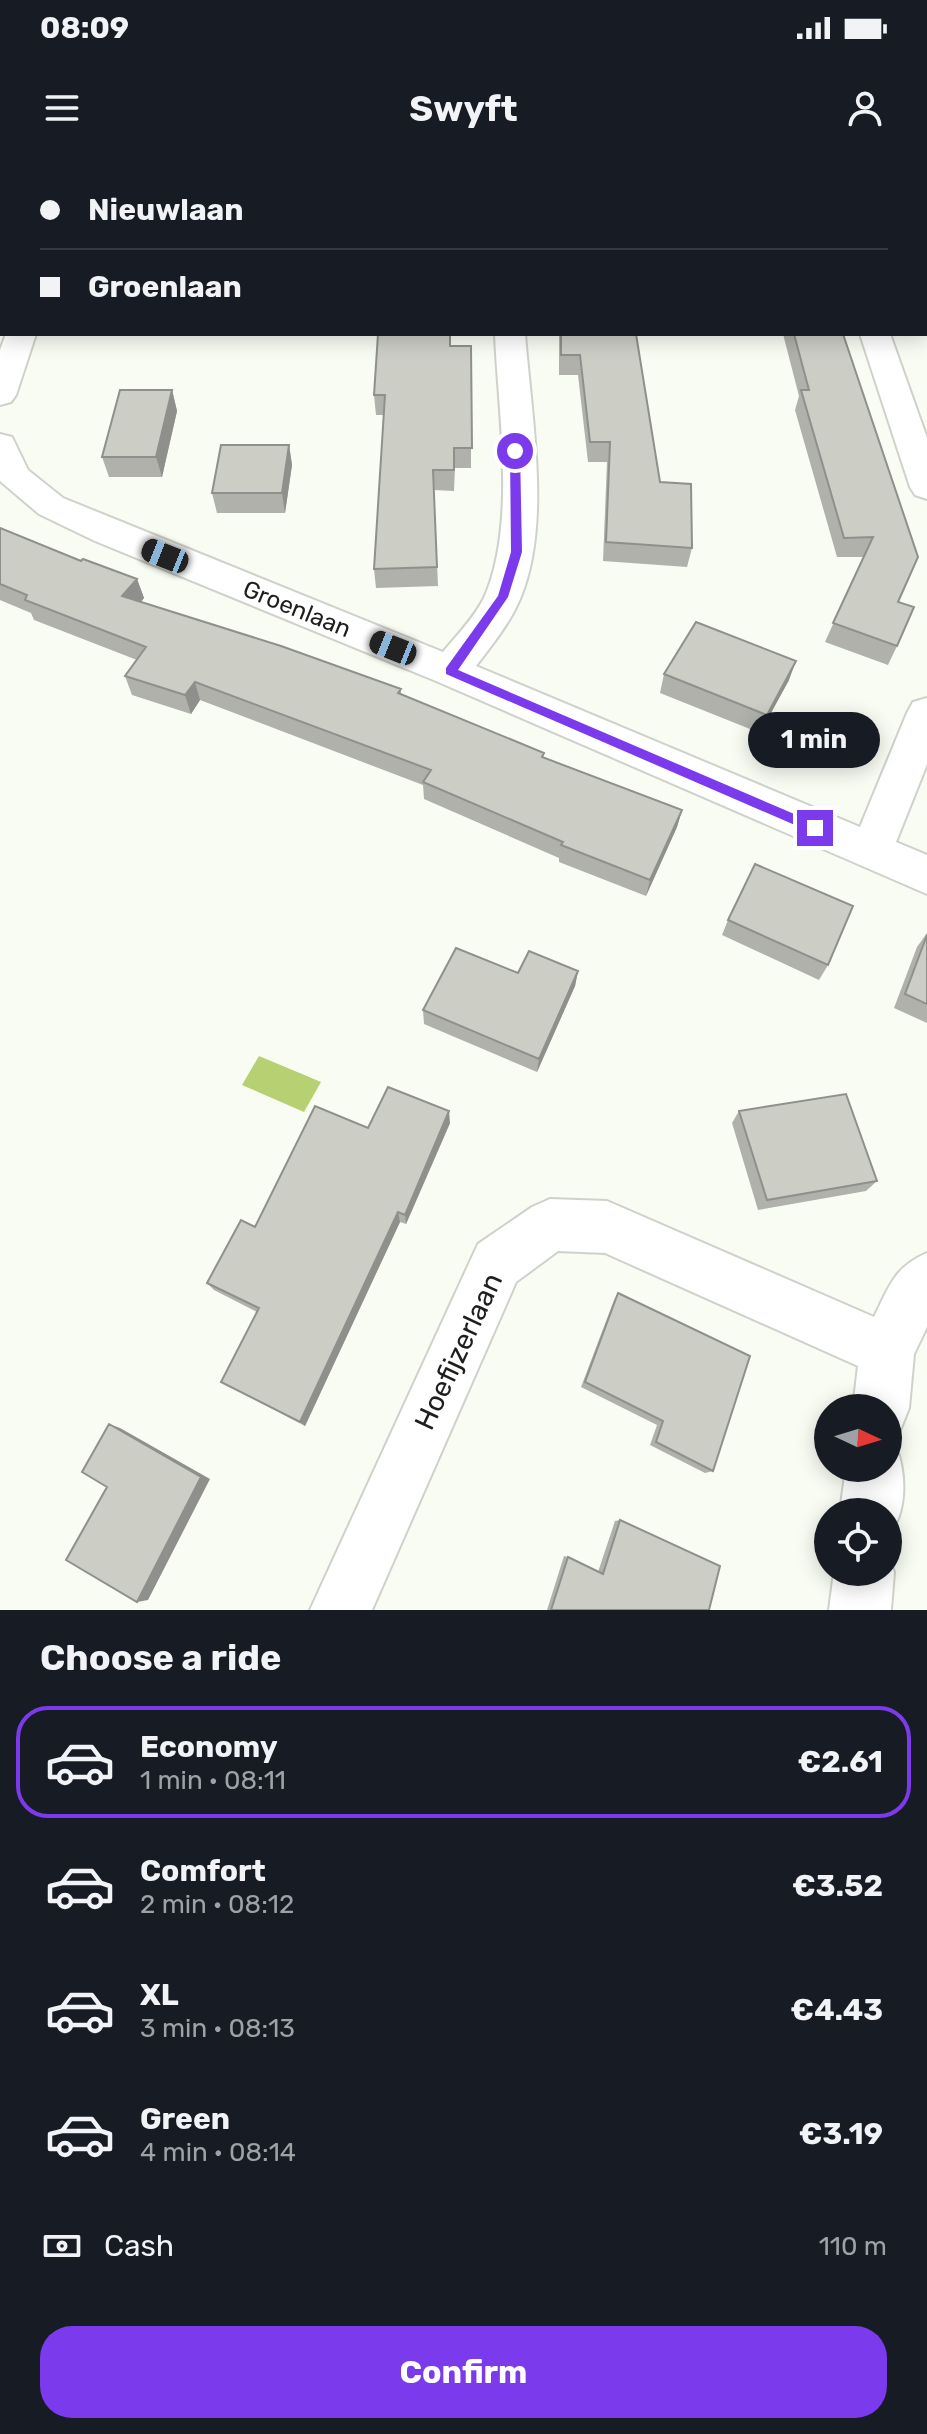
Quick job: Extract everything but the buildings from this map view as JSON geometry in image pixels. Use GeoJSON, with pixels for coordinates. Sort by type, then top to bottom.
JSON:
{"type":"FeatureCollection","features":[{"type":"Feature","properties":{"kind":"street"},"geometry":{"type":"LineString","coordinates":[[0,395],[20,336]]}},
{"type":"Feature","properties":{"kind":"street"},"geometry":{"type":"LineString","coordinates":[[450,671],[503,597],[516,552],[518,510],[510,336]]}},
{"type":"Feature","properties":{"kind":"street"},"geometry":{"type":"LineString","coordinates":[[876,336],[927,487]]}},
{"type":"Feature","properties":{"kind":"street","name":"Groenlaan"},"geometry":{"type":"LineString","coordinates":[[0,445],[14,476],[51,506],[450,671],[927,875]]}},
{"type":"Feature","properties":{"kind":"street"},"geometry":{"type":"LineString","coordinates":[[871,852],[927,713]]}},
{"type":"Feature","properties":{"kind":"street","name":"Hoefijzerlaan"},"geometry":{"type":"LineString","coordinates":[[341,1610],[497,1263],[550,1225],[607,1227],[887,1351]]}},
{"type":"Feature","properties":{"kind":"street"},"geometry":{"type":"LineString","coordinates":[[882,1394],[887,1351],[915,1293],[927,1280]]}},
{"type":"Feature","properties":{"kind":"street"},"geometry":{"type":"LineString","coordinates":[[860,1610],[863,1586]]}},
{"type":"Feature","properties":{"kind":"shaded area"},"geometry":{"type":"Polygon","coordinates":[[[259,1056],[321,1082],[304,1112],[242,1085],[259,1056]]]}},
{"type":"Feature","properties":{"kind":"route"},"geometry":{"type":"LineString","coordinates":[[515,451],[518,510],[516,552],[503,597],[450,671],[815,828]]}}]}
